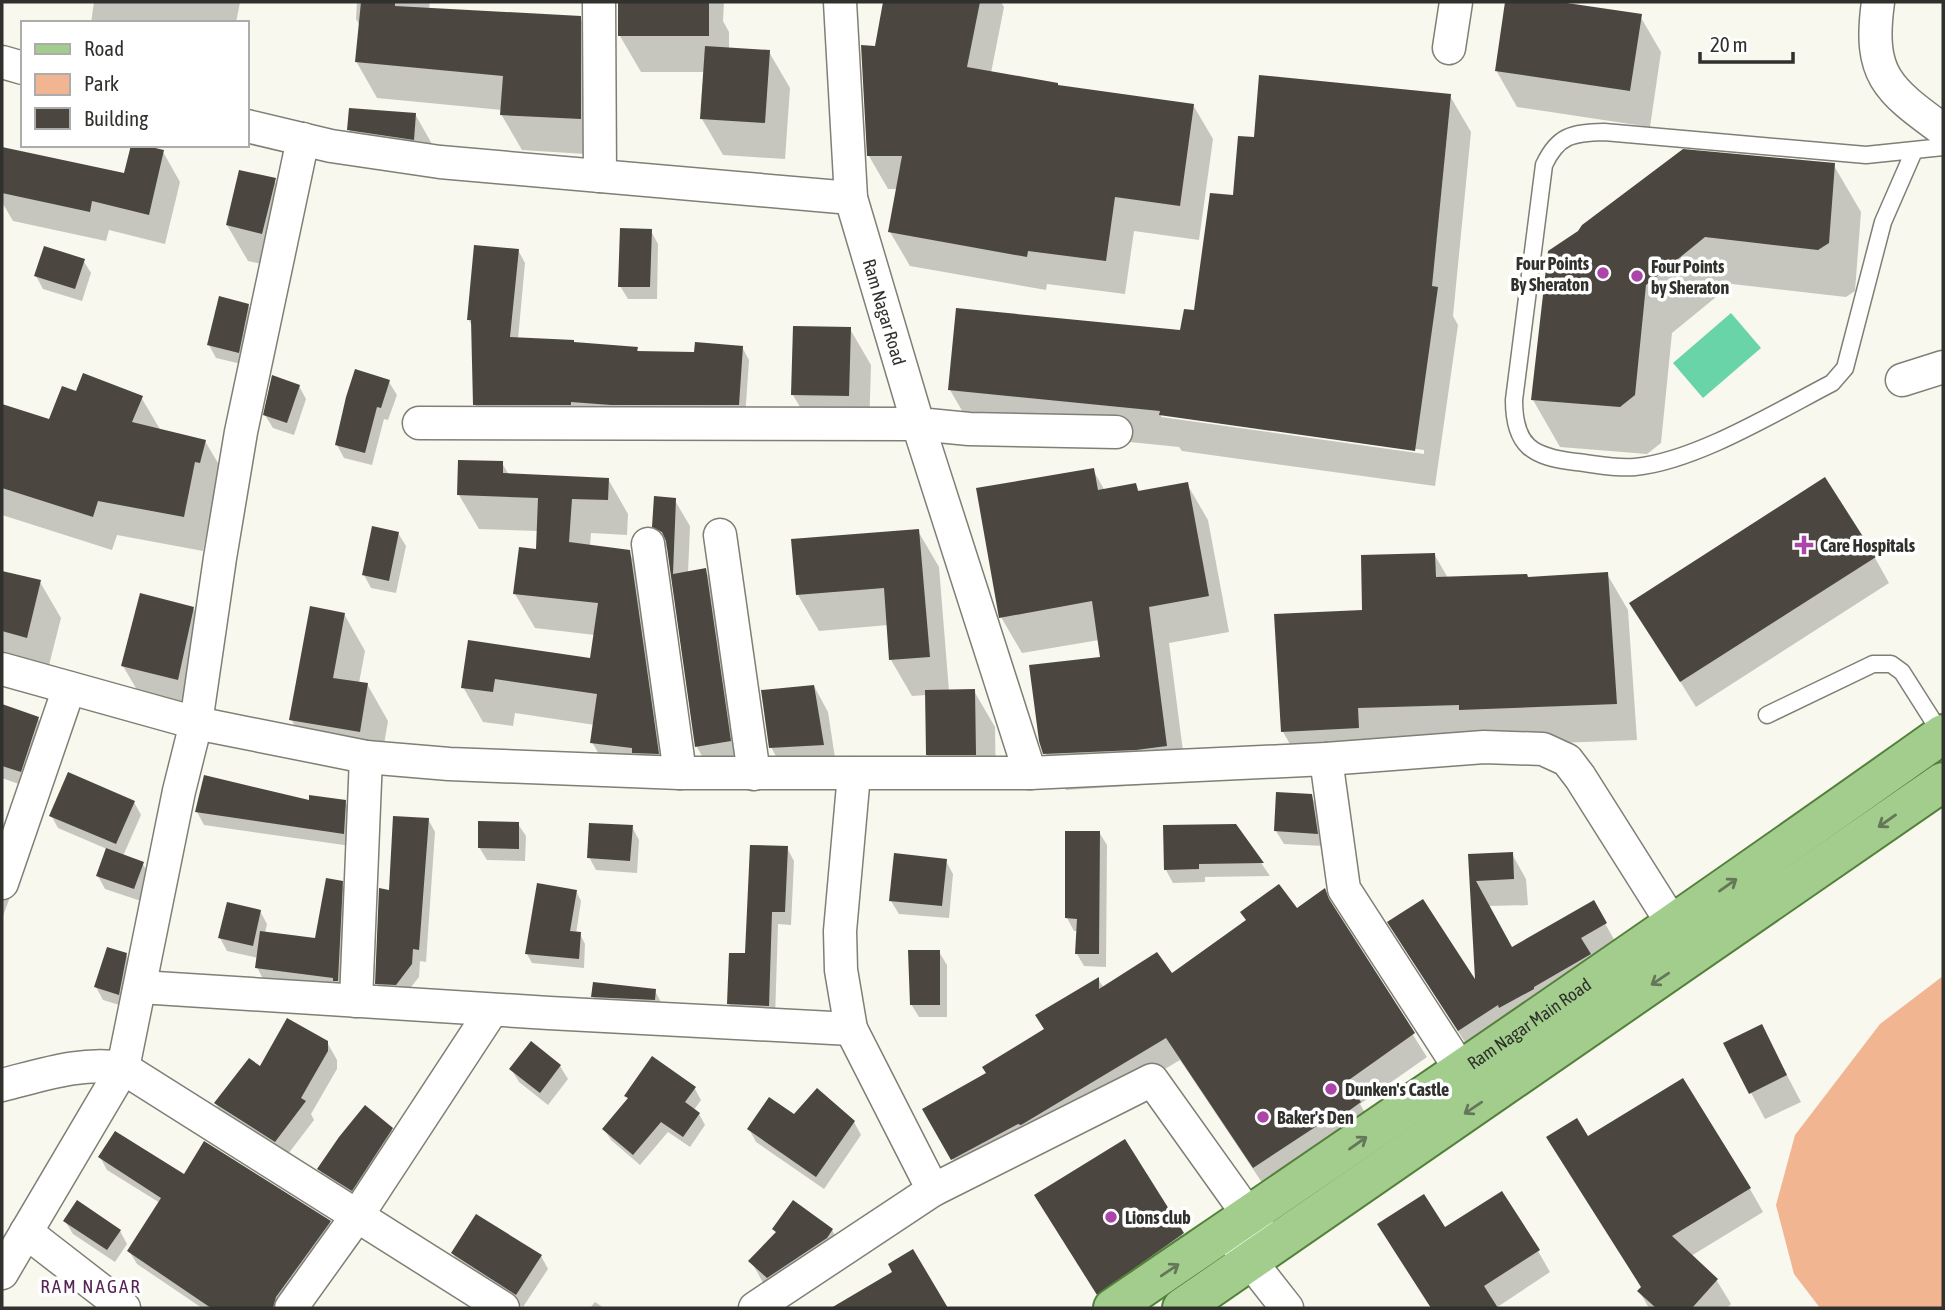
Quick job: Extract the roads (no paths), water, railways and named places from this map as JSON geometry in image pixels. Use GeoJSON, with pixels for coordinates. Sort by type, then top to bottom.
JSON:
{"type":"FeatureCollection","features":[{"type":"Feature","properties":{"kind":"main road","name":"Ram Nagar Main Road"},"geometry":{"type":"LineString","coordinates":[[1113,1308],[1237,1222],[1348,1150],[1942,734]]}},
{"type":"Feature","properties":{"kind":"main road"},"geometry":{"type":"LineString","coordinates":[[1182,1308],[1943,782]]}},
{"type":"Feature","properties":{"kind":"street"},"geometry":{"type":"LineString","coordinates":[[599,2],[600,176]]}},
{"type":"Feature","properties":{"kind":"street","name":"Ram Nagar Road"},"geometry":{"type":"LineString","coordinates":[[840,2],[851,198],[918,424],[1030,773]]}},
{"type":"Feature","properties":{"kind":"street"},"geometry":{"type":"LineString","coordinates":[[1449,48],[1456,2]]}},
{"type":"Feature","properties":{"kind":"street"},"geometry":{"type":"LineString","coordinates":[[1878,2],[1874,33],[1880,70],[1905,103],[1943,130]]}},
{"type":"Feature","properties":{"kind":"street"},"geometry":{"type":"LineString","coordinates":[[2,62],[21,67]]}},
{"type":"Feature","properties":{"kind":"street"},"geometry":{"type":"LineString","coordinates":[[248,126],[331,146],[440,162],[851,198]]}},
{"type":"Feature","properties":{"kind":"street"},"geometry":{"type":"LineString","coordinates":[[2,1273],[123,1068],[179,791],[196,723],[241,432],[303,139]]}},
{"type":"Feature","properties":{"kind":"street"},"geometry":{"type":"LineString","coordinates":[[1902,380],[1943,367]]}},
{"type":"Feature","properties":{"kind":"street"},"geometry":{"type":"LineString","coordinates":[[419,423],[918,424],[969,429],[1116,432]]}},
{"type":"Feature","properties":{"kind":"street"},"geometry":{"type":"LineString","coordinates":[[720,535],[754,774]]}},
{"type":"Feature","properties":{"kind":"street"},"geometry":{"type":"LineString","coordinates":[[648,544],[680,773]]}},
{"type":"Feature","properties":{"kind":"street"},"geometry":{"type":"LineString","coordinates":[[2,669],[196,723],[366,757],[449,764],[680,773],[1030,773],[1326,759],[1484,747],[1543,749],[1567,760],[1580,777],[1694,956]]}},
{"type":"Feature","properties":{"kind":"street"},"geometry":{"type":"LineString","coordinates":[[2,883],[69,688]]}},
{"type":"Feature","properties":{"kind":"street"},"geometry":{"type":"LineString","coordinates":[[355,1002],[366,757]]}},
{"type":"Feature","properties":{"kind":"street"},"geometry":{"type":"LineString","coordinates":[[1326,759],[1344,889],[1461,1070]]}},
{"type":"Feature","properties":{"kind":"street"},"geometry":{"type":"LineString","coordinates":[[854,774],[840,930],[841,970],[851,1029],[885,1101],[933,1190]]}},
{"type":"Feature","properties":{"kind":"street"},"geometry":{"type":"LineString","coordinates":[[140,987],[355,1002],[851,1029]]}},
{"type":"Feature","properties":{"kind":"street"},"geometry":{"type":"LineString","coordinates":[[291,1308],[356,1216],[492,1010]]}},
{"type":"Feature","properties":{"kind":"street"},"geometry":{"type":"LineString","coordinates":[[2,1085],[83,1066],[123,1068],[503,1308]]}},
{"type":"Feature","properties":{"kind":"street"},"geometry":{"type":"LineString","coordinates":[[755,1308],[933,1190],[1152,1080],[1237,1222],[1261,1254],[1287,1308]]}},
{"type":"Feature","properties":{"kind":"street"},"geometry":{"type":"LineString","coordinates":[[26,1232],[124,1308]]}},
{"type":"Feature","properties":{"kind":"lane"},"geometry":{"type":"LineString","coordinates":[[1914,151],[1883,222],[1845,368],[1832,383],[1721,440],[1659,463],[1632,468],[1560,460],[1537,452],[1520,439],[1514,423],[1514,400],[1544,165],[1552,148],[1562,139],[1578,133],[1604,132],[1866,155],[1943,147]]}},
{"type":"Feature","properties":{"kind":"lane"},"geometry":{"type":"LineString","coordinates":[[1767,715],[1873,664],[1891,664],[1902,672],[1942,734]]}},
{"type":"Feature","properties":{"kind":"place","name":"Four Points By Sheraton"},"geometry":{"type":"Point","coordinates":[1603,273]}},
{"type":"Feature","properties":{"kind":"place","name":"Four Points by Sheraton"},"geometry":{"type":"Point","coordinates":[1637,276]}},
{"type":"Feature","properties":{"kind":"place","name":"Care Hospitals"},"geometry":{"type":"Point","coordinates":[1804,545]}},
{"type":"Feature","properties":{"kind":"place","name":"Dunken's Castle"},"geometry":{"type":"Point","coordinates":[1331,1089]}},
{"type":"Feature","properties":{"kind":"place","name":"Baker's Den"},"geometry":{"type":"Point","coordinates":[1263,1117]}},
{"type":"Feature","properties":{"kind":"place","name":"Lions club"},"geometry":{"type":"Point","coordinates":[1111,1217]}},
{"type":"Feature","properties":{"kind":"district","name":"RAM NAGAR"},"geometry":{"type":"Point","coordinates":[91,1286]}}]}
